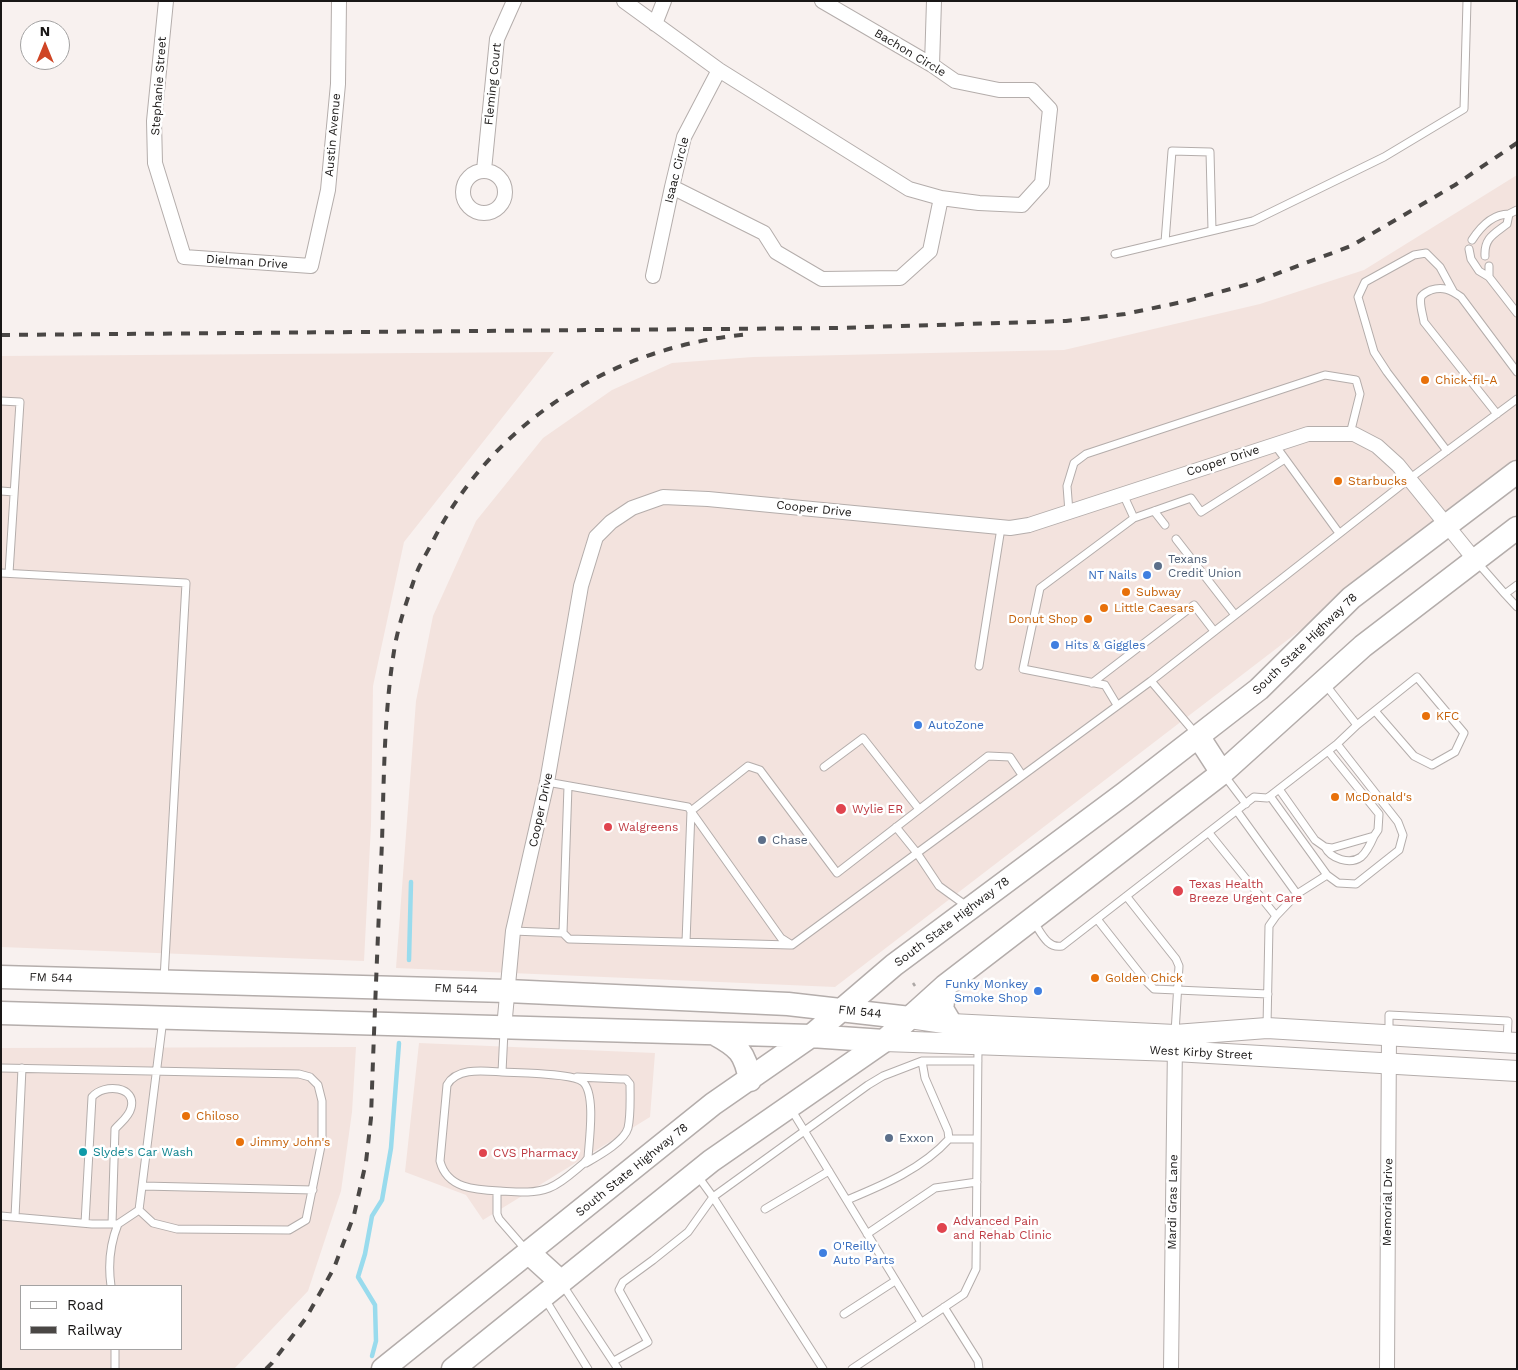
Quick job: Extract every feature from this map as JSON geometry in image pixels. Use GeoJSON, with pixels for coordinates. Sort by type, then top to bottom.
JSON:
{"type":"FeatureCollection","features":[{"type":"Feature","properties":{"kind":"main road","name":"South State Highway 78"},"geometry":{"type":"LineString","coordinates":[[383,1369],[713,1104],[811,1036],[894,965],[1125,793],[1259,689],[1351,598],[1517,472]]}},
{"type":"Feature","properties":{"kind":"main road"},"geometry":{"type":"LineString","coordinates":[[453,1369],[696,1173],[884,1041],[945,986],[1222,773],[1363,646],[1517,528]]}},
{"type":"Feature","properties":{"kind":"main road"},"geometry":{"type":"LineString","coordinates":[[1198,736],[1222,773]]}},
{"type":"Feature","properties":{"kind":"main road","name":"FM 544"},"geometry":{"type":"LineString","coordinates":[[1,977],[507,991],[788,1004],[910,1018]]}},
{"type":"Feature","properties":{"kind":"main road"},"geometry":{"type":"LineString","coordinates":[[163,1018],[164,982]]}},
{"type":"Feature","properties":{"kind":"main road"},"geometry":{"type":"LineString","coordinates":[[945,986],[942,1009],[951,1024]]}},
{"type":"Feature","properties":{"kind":"main road"},"geometry":{"type":"LineString","coordinates":[[1,1013],[811,1036],[884,1041]]}},
{"type":"Feature","properties":{"kind":"main road","name":"West Kirby Street"},"geometry":{"type":"LineString","coordinates":[[910,1018],[951,1024],[1390,1064],[1517,1071]]}},
{"type":"Feature","properties":{"kind":"main road","name":"West Kirby Street"},"geometry":{"type":"LineString","coordinates":[[884,1041],[978,1053],[1175,1043],[1267,1028],[1390,1034],[1512,1043]]}},
{"type":"Feature","properties":{"kind":"main road"},"geometry":{"type":"LineString","coordinates":[[714,1033],[738,1048],[747,1062],[750,1080]]}},
{"type":"Feature","properties":{"kind":"main road"},"geometry":{"type":"LineString","coordinates":[[528,1252],[561,1282]]}},
{"type":"Feature","properties":{"kind":"street","name":"Stephanie Street"},"geometry":{"type":"LineString","coordinates":[[166,1],[154,121],[155,164],[184,257]]}},
{"type":"Feature","properties":{"kind":"street","name":"Austin Avenue"},"geometry":{"type":"LineString","coordinates":[[311,266],[328,190],[338,84],[340,1]]}},
{"type":"Feature","properties":{"kind":"street","name":"Fleming Court"},"geometry":{"type":"LineString","coordinates":[[484,170],[497,39],[514,1]]}},
{"type":"Feature","properties":{"kind":"street","name":"Bachon Circle"},"geometry":{"type":"LineString","coordinates":[[624,1],[719,70],[909,189],[941,198],[979,203],[1022,205],[1042,182],[1050,109],[1032,90],[999,90],[955,81],[932,65],[822,1]]}},
{"type":"Feature","properties":{"kind":"street"},"geometry":{"type":"LineString","coordinates":[[655,24],[664,1]]}},
{"type":"Feature","properties":{"kind":"street"},"geometry":{"type":"LineString","coordinates":[[932,65],[934,1]]}},
{"type":"Feature","properties":{"kind":"street","name":"Isaac Circle"},"geometry":{"type":"LineString","coordinates":[[653,276],[684,137],[719,70]]}},
{"type":"Feature","properties":{"kind":"street"},"geometry":{"type":"LineString","coordinates":[[672,187],[764,233],[776,252],[822,279],[900,278],[930,250],[941,198]]}},
{"type":"Feature","properties":{"kind":"street","name":"Dielman Drive"},"geometry":{"type":"LineString","coordinates":[[184,257],[311,266]]}},
{"type":"Feature","properties":{"kind":"street","name":"Cooper Drive"},"geometry":{"type":"LineString","coordinates":[[504,1028],[514,932],[547,782],[581,586],[596,537],[611,522],[632,508],[663,497],[708,499],[1010,528],[1029,525],[1308,434],[1354,434],[1377,446],[1398,465],[1475,560]]}},
{"type":"Feature","properties":{"kind":"street","name":"Memorial Drive"},"geometry":{"type":"LineString","coordinates":[[1387,1369],[1390,1034]]}},
{"type":"Feature","properties":{"kind":"street","name":"Mardi Gras Lane"},"geometry":{"type":"LineString","coordinates":[[1171,1369],[1175,1043]]}},
{"type":"Feature","properties":{"kind":"lane"},"geometry":{"type":"LineString","coordinates":[[1115,254],[1253,220],[1384,157],[1464,109],[1467,1]]}},
{"type":"Feature","properties":{"kind":"lane"},"geometry":{"type":"LineString","coordinates":[[1165,242],[1172,150],[1210,152],[1212,230]]}},
{"type":"Feature","properties":{"kind":"lane"},"geometry":{"type":"LineString","coordinates":[[1472,240],[1479,228],[1500,214],[1509,214],[1517,210]]}},
{"type":"Feature","properties":{"kind":"lane"},"geometry":{"type":"LineString","coordinates":[[1485,256],[1484,246],[1489,238],[1507,224],[1509,214]]}},
{"type":"Feature","properties":{"kind":"lane"},"geometry":{"type":"LineString","coordinates":[[1469,249],[1471,260],[1478,271],[1489,277],[1517,313]]}},
{"type":"Feature","properties":{"kind":"lane"},"geometry":{"type":"LineString","coordinates":[[1447,450],[1387,372],[1374,352],[1358,297],[1365,282],[1414,255],[1426,253],[1440,267],[1453,291]]}},
{"type":"Feature","properties":{"kind":"lane"},"geometry":{"type":"LineString","coordinates":[[1489,266],[1489,277]]}},
{"type":"Feature","properties":{"kind":"lane"},"geometry":{"type":"LineString","coordinates":[[1497,414],[1424,322],[1421,298],[1425,292],[1443,288],[1453,291],[1461,297],[1517,372]]}},
{"type":"Feature","properties":{"kind":"lane"},"geometry":{"type":"LineString","coordinates":[[1069,512],[1067,486],[1074,464],[1086,454],[1325,375],[1356,380],[1360,394],[1350,434]]}},
{"type":"Feature","properties":{"kind":"lane"},"geometry":{"type":"LineString","coordinates":[[514,932],[563,933],[569,939],[792,945],[1151,681],[1409,479],[1517,399]]}},
{"type":"Feature","properties":{"kind":"lane"},"geometry":{"type":"LineString","coordinates":[[1,401],[20,402],[14,492],[5,573],[186,583],[164,982]]}},
{"type":"Feature","properties":{"kind":"lane"},"geometry":{"type":"LineString","coordinates":[[1274,445],[1339,533]]}},
{"type":"Feature","properties":{"kind":"lane"},"geometry":{"type":"LineString","coordinates":[[1118,705],[1104,685],[1023,669],[1040,588],[1134,518],[1191,498],[1201,512],[1284,459]]}},
{"type":"Feature","properties":{"kind":"lane"},"geometry":{"type":"LineString","coordinates":[[1,491],[14,492]]}},
{"type":"Feature","properties":{"kind":"lane"},"geometry":{"type":"LineString","coordinates":[[1123,494],[1134,518]]}},
{"type":"Feature","properties":{"kind":"lane"},"geometry":{"type":"LineString","coordinates":[[1154,511],[1165,525]]}},
{"type":"Feature","properties":{"kind":"lane"},"geometry":{"type":"LineString","coordinates":[[979,666],[1001,528]]}},
{"type":"Feature","properties":{"kind":"lane"},"geometry":{"type":"LineString","coordinates":[[1176,539],[1235,615]]}},
{"type":"Feature","properties":{"kind":"lane"},"geometry":{"type":"LineString","coordinates":[[1475,560],[1517,607]]}},
{"type":"Feature","properties":{"kind":"lane"},"geometry":{"type":"LineString","coordinates":[[1505,594],[1517,585]]}},
{"type":"Feature","properties":{"kind":"lane"},"geometry":{"type":"LineString","coordinates":[[1092,683],[1194,605],[1214,631]]}},
{"type":"Feature","properties":{"kind":"lane"},"geometry":{"type":"LineString","coordinates":[[1032,919],[1048,943],[1059,947],[1062,946],[1254,797],[1267,798],[1270,796],[1337,744],[1357,725],[1417,677],[1464,733],[1455,752],[1432,766],[1414,756],[1375,711]]}},
{"type":"Feature","properties":{"kind":"lane"},"geometry":{"type":"LineString","coordinates":[[1151,681],[1198,736]]}},
{"type":"Feature","properties":{"kind":"lane"},"geometry":{"type":"LineString","coordinates":[[1324,682],[1357,725]]}},
{"type":"Feature","properties":{"kind":"lane"},"geometry":{"type":"LineString","coordinates":[[824,767],[863,738],[919,809]]}},
{"type":"Feature","properties":{"kind":"lane"},"geometry":{"type":"LineString","coordinates":[[1270,796],[1327,875],[1338,883],[1356,884],[1399,850],[1403,835],[1398,822],[1337,744]]}},
{"type":"Feature","properties":{"kind":"lane"},"geometry":{"type":"LineString","coordinates":[[1279,788],[1315,840],[1334,856],[1343,860],[1352,860],[1360,857],[1370,845],[1378,830],[1379,814],[1328,751]]}},
{"type":"Feature","properties":{"kind":"lane"},"geometry":{"type":"LineString","coordinates":[[686,942],[691,811],[748,766],[760,770],[837,873],[988,756],[1010,757],[1022,775]]}},
{"type":"Feature","properties":{"kind":"lane"},"geometry":{"type":"LineString","coordinates":[[1222,773],[1246,804]]}},
{"type":"Feature","properties":{"kind":"lane"},"geometry":{"type":"LineString","coordinates":[[547,782],[688,807],[781,938],[792,945]]}},
{"type":"Feature","properties":{"kind":"lane"},"geometry":{"type":"LineString","coordinates":[[563,933],[568,786]]}},
{"type":"Feature","properties":{"kind":"lane"},"geometry":{"type":"LineString","coordinates":[[1238,811],[1298,894]]}},
{"type":"Feature","properties":{"kind":"lane"},"geometry":{"type":"LineString","coordinates":[[896,827],[917,853],[938,886],[970,909]]}},
{"type":"Feature","properties":{"kind":"lane"},"geometry":{"type":"LineString","coordinates":[[1209,833],[1276,916]]}},
{"type":"Feature","properties":{"kind":"lane"},"geometry":{"type":"LineString","coordinates":[[1325,847],[1332,848],[1374,836]]}},
{"type":"Feature","properties":{"kind":"lane"},"geometry":{"type":"LineString","coordinates":[[1267,1028],[1270,926],[1276,916],[1298,894],[1327,875]]}},
{"type":"Feature","properties":{"kind":"lane"},"geometry":{"type":"LineString","coordinates":[[1127,897],[1176,959],[1179,966],[1175,1043]]}},
{"type":"Feature","properties":{"kind":"lane"},"geometry":{"type":"LineString","coordinates":[[1097,919],[1154,989],[1268,994]]}},
{"type":"Feature","properties":{"kind":"lane"},"geometry":{"type":"LineString","coordinates":[[139,1210],[163,1018]]}},
{"type":"Feature","properties":{"kind":"lane"},"geometry":{"type":"LineString","coordinates":[[502,1072],[504,1028]]}},
{"type":"Feature","properties":{"kind":"lane"},"geometry":{"type":"LineString","coordinates":[[614,1361],[648,1342],[619,1290],[623,1282],[688,1232],[713,1197],[876,1080],[922,1061],[978,1053],[976,1269],[964,1294],[852,1369]]}},
{"type":"Feature","properties":{"kind":"lane"},"geometry":{"type":"LineString","coordinates":[[846,1200],[890,1182],[938,1150],[948,1139],[948,1131],[925,1078],[922,1061]]}},
{"type":"Feature","properties":{"kind":"lane"},"geometry":{"type":"LineString","coordinates":[[1,1068],[299,1074],[310,1077],[318,1085],[322,1101],[322,1141],[306,1220],[288,1230],[178,1229],[153,1222],[139,1210]]}},
{"type":"Feature","properties":{"kind":"lane"},"geometry":{"type":"LineString","coordinates":[[15,1217],[22,1068]]}},
{"type":"Feature","properties":{"kind":"lane"},"geometry":{"type":"LineString","coordinates":[[475,1071],[572,1077],[626,1079],[630,1084],[626,1132],[604,1152],[584,1164],[561,1182],[539,1191],[471,1189],[457,1184],[444,1172],[440,1161],[445,1100],[449,1081],[459,1075],[475,1071]]}},
{"type":"Feature","properties":{"kind":"lane"},"geometry":{"type":"LineString","coordinates":[[572,1077],[584,1083],[590,1095],[588,1158],[584,1164]]}},
{"type":"Feature","properties":{"kind":"lane"},"geometry":{"type":"LineString","coordinates":[[85,1223],[92,1097],[97,1092],[107,1088],[115,1088],[122,1090],[129,1096],[132,1106],[129,1115],[114,1130],[115,1224],[111,1241],[109,1276],[111,1285]]}},
{"type":"Feature","properties":{"kind":"lane"},"geometry":{"type":"LineString","coordinates":[[790,1106],[921,1322]]}},
{"type":"Feature","properties":{"kind":"lane"},"geometry":{"type":"LineString","coordinates":[[948,1139],[977,1139]]}},
{"type":"Feature","properties":{"kind":"lane"},"geometry":{"type":"LineString","coordinates":[[765,1209],[829,1171]]}},
{"type":"Feature","properties":{"kind":"lane"},"geometry":{"type":"LineString","coordinates":[[696,1173],[823,1369]]}},
{"type":"Feature","properties":{"kind":"lane"},"geometry":{"type":"LineString","coordinates":[[867,1234],[934,1188],[977,1182]]}},
{"type":"Feature","properties":{"kind":"lane"},"geometry":{"type":"LineString","coordinates":[[143,1186],[313,1190]]}},
{"type":"Feature","properties":{"kind":"lane"},"geometry":{"type":"LineString","coordinates":[[497,1191],[497,1214],[499,1219],[528,1252]]}},
{"type":"Feature","properties":{"kind":"lane"},"geometry":{"type":"LineString","coordinates":[[1,1216],[115,1224],[139,1210]]}},
{"type":"Feature","properties":{"kind":"lane"},"geometry":{"type":"LineString","coordinates":[[844,1314],[896,1281]]}},
{"type":"Feature","properties":{"kind":"lane"},"geometry":{"type":"LineString","coordinates":[[561,1282],[618,1369]]}},
{"type":"Feature","properties":{"kind":"lane"},"geometry":{"type":"LineString","coordinates":[[543,1296],[588,1369]]}},
{"type":"Feature","properties":{"kind":"lane"},"geometry":{"type":"LineString","coordinates":[[944,1307],[978,1361],[979,1369]]}},
{"type":"Feature","properties":{"kind":"lane"},"geometry":{"type":"LineString","coordinates":[[115,1350],[115,1369]]}},
{"type":"Feature","properties":{"kind":"shaded area"},"geometry":{"type":"Polygon","coordinates":[[[1517,175],[1517,464],[835,987],[396,968],[416,701],[433,616],[476,521],[543,438],[612,390],[672,363],[753,357],[1064,350],[1260,304],[1364,270],[1517,175]]]}},
{"type":"Feature","properties":{"kind":"shaded area"},"geometry":{"type":"Polygon","coordinates":[[[554,352],[404,542],[373,686],[371,825],[364,961],[1,947],[1,356],[554,352]]]}},
{"type":"Feature","properties":{"kind":"shaded area"},"geometry":{"type":"Polygon","coordinates":[[[419,1043],[655,1053],[650,1117],[483,1220],[466,1195],[405,1172],[419,1043]]]}},
{"type":"Feature","properties":{"kind":"shaded area"},"geometry":{"type":"Polygon","coordinates":[[[356,1047],[352,1112],[341,1191],[308,1291],[234,1369],[1,1369],[1,1048],[356,1047]]]}},
{"type":"Feature","properties":{"kind":"waterway"},"geometry":{"type":"LineString","coordinates":[[409,960],[411,882]]}},
{"type":"Feature","properties":{"kind":"waterway"},"geometry":{"type":"LineString","coordinates":[[372,1356],[376,1341],[375,1305],[358,1277],[365,1254],[372,1216],[382,1200],[391,1148],[399,1043]]}},
{"type":"Feature","properties":{"kind":"railway"},"geometry":{"type":"LineString","coordinates":[[1,335],[836,328],[1066,321],[1125,314],[1187,301],[1252,283],[1351,246],[1455,185],[1517,143]]}},
{"type":"Feature","properties":{"kind":"railway"},"geometry":{"type":"LineString","coordinates":[[266,1369],[306,1318],[334,1268],[354,1215],[366,1162],[371,1118],[384,768],[391,669],[399,629],[419,568],[458,499],[489,460],[524,426],[564,396],[607,373],[653,354],[701,341],[751,334]]}},
{"type":"Feature","properties":{"kind":"place","name":"Chick-fil-A"},"geometry":{"type":"Point","coordinates":[1425,380]}},
{"type":"Feature","properties":{"kind":"place","name":"Starbucks"},"geometry":{"type":"Point","coordinates":[1338,481]}},
{"type":"Feature","properties":{"kind":"place","name":"Texans Credit Union"},"geometry":{"type":"Point","coordinates":[1158,566]}},
{"type":"Feature","properties":{"kind":"place","name":"NT Nails"},"geometry":{"type":"Point","coordinates":[1147,575]}},
{"type":"Feature","properties":{"kind":"place","name":"Subway"},"geometry":{"type":"Point","coordinates":[1126,592]}},
{"type":"Feature","properties":{"kind":"place","name":"Little Caesars"},"geometry":{"type":"Point","coordinates":[1104,608]}},
{"type":"Feature","properties":{"kind":"place","name":"Donut Shop"},"geometry":{"type":"Point","coordinates":[1088,619]}},
{"type":"Feature","properties":{"kind":"place","name":"Hits & Giggles"},"geometry":{"type":"Point","coordinates":[1055,645]}},
{"type":"Feature","properties":{"kind":"place","name":"KFC"},"geometry":{"type":"Point","coordinates":[1426,716]}},
{"type":"Feature","properties":{"kind":"place","name":"AutoZone"},"geometry":{"type":"Point","coordinates":[918,725]}},
{"type":"Feature","properties":{"kind":"place","name":"McDonald's"},"geometry":{"type":"Point","coordinates":[1335,797]}},
{"type":"Feature","properties":{"kind":"place","name":"Wylie ER"},"geometry":{"type":"Point","coordinates":[841,809]}},
{"type":"Feature","properties":{"kind":"place","name":"Walgreens"},"geometry":{"type":"Point","coordinates":[608,827]}},
{"type":"Feature","properties":{"kind":"place","name":"Chase"},"geometry":{"type":"Point","coordinates":[762,840]}},
{"type":"Feature","properties":{"kind":"place","name":"Texas Health Breeze Urgent Care"},"geometry":{"type":"Point","coordinates":[1178,891]}},
{"type":"Feature","properties":{"kind":"place","name":"Golden Chick"},"geometry":{"type":"Point","coordinates":[1095,978]}},
{"type":"Feature","properties":{"kind":"place","name":"Funky Monkey Smoke Shop"},"geometry":{"type":"Point","coordinates":[1038,991]}},
{"type":"Feature","properties":{"kind":"place","name":"Chiloso"},"geometry":{"type":"Point","coordinates":[186,1116]}},
{"type":"Feature","properties":{"kind":"place","name":"Exxon"},"geometry":{"type":"Point","coordinates":[889,1138]}},
{"type":"Feature","properties":{"kind":"place","name":"Jimmy John's"},"geometry":{"type":"Point","coordinates":[240,1142]}},
{"type":"Feature","properties":{"kind":"place","name":"Slyde's Car Wash"},"geometry":{"type":"Point","coordinates":[83,1152]}},
{"type":"Feature","properties":{"kind":"place","name":"CVS Pharmacy"},"geometry":{"type":"Point","coordinates":[483,1153]}},
{"type":"Feature","properties":{"kind":"place","name":"Advanced Pain and Rehab Clinic"},"geometry":{"type":"Point","coordinates":[942,1228]}},
{"type":"Feature","properties":{"kind":"place","name":"O'Reilly Auto Parts"},"geometry":{"type":"Point","coordinates":[823,1253]}}]}
